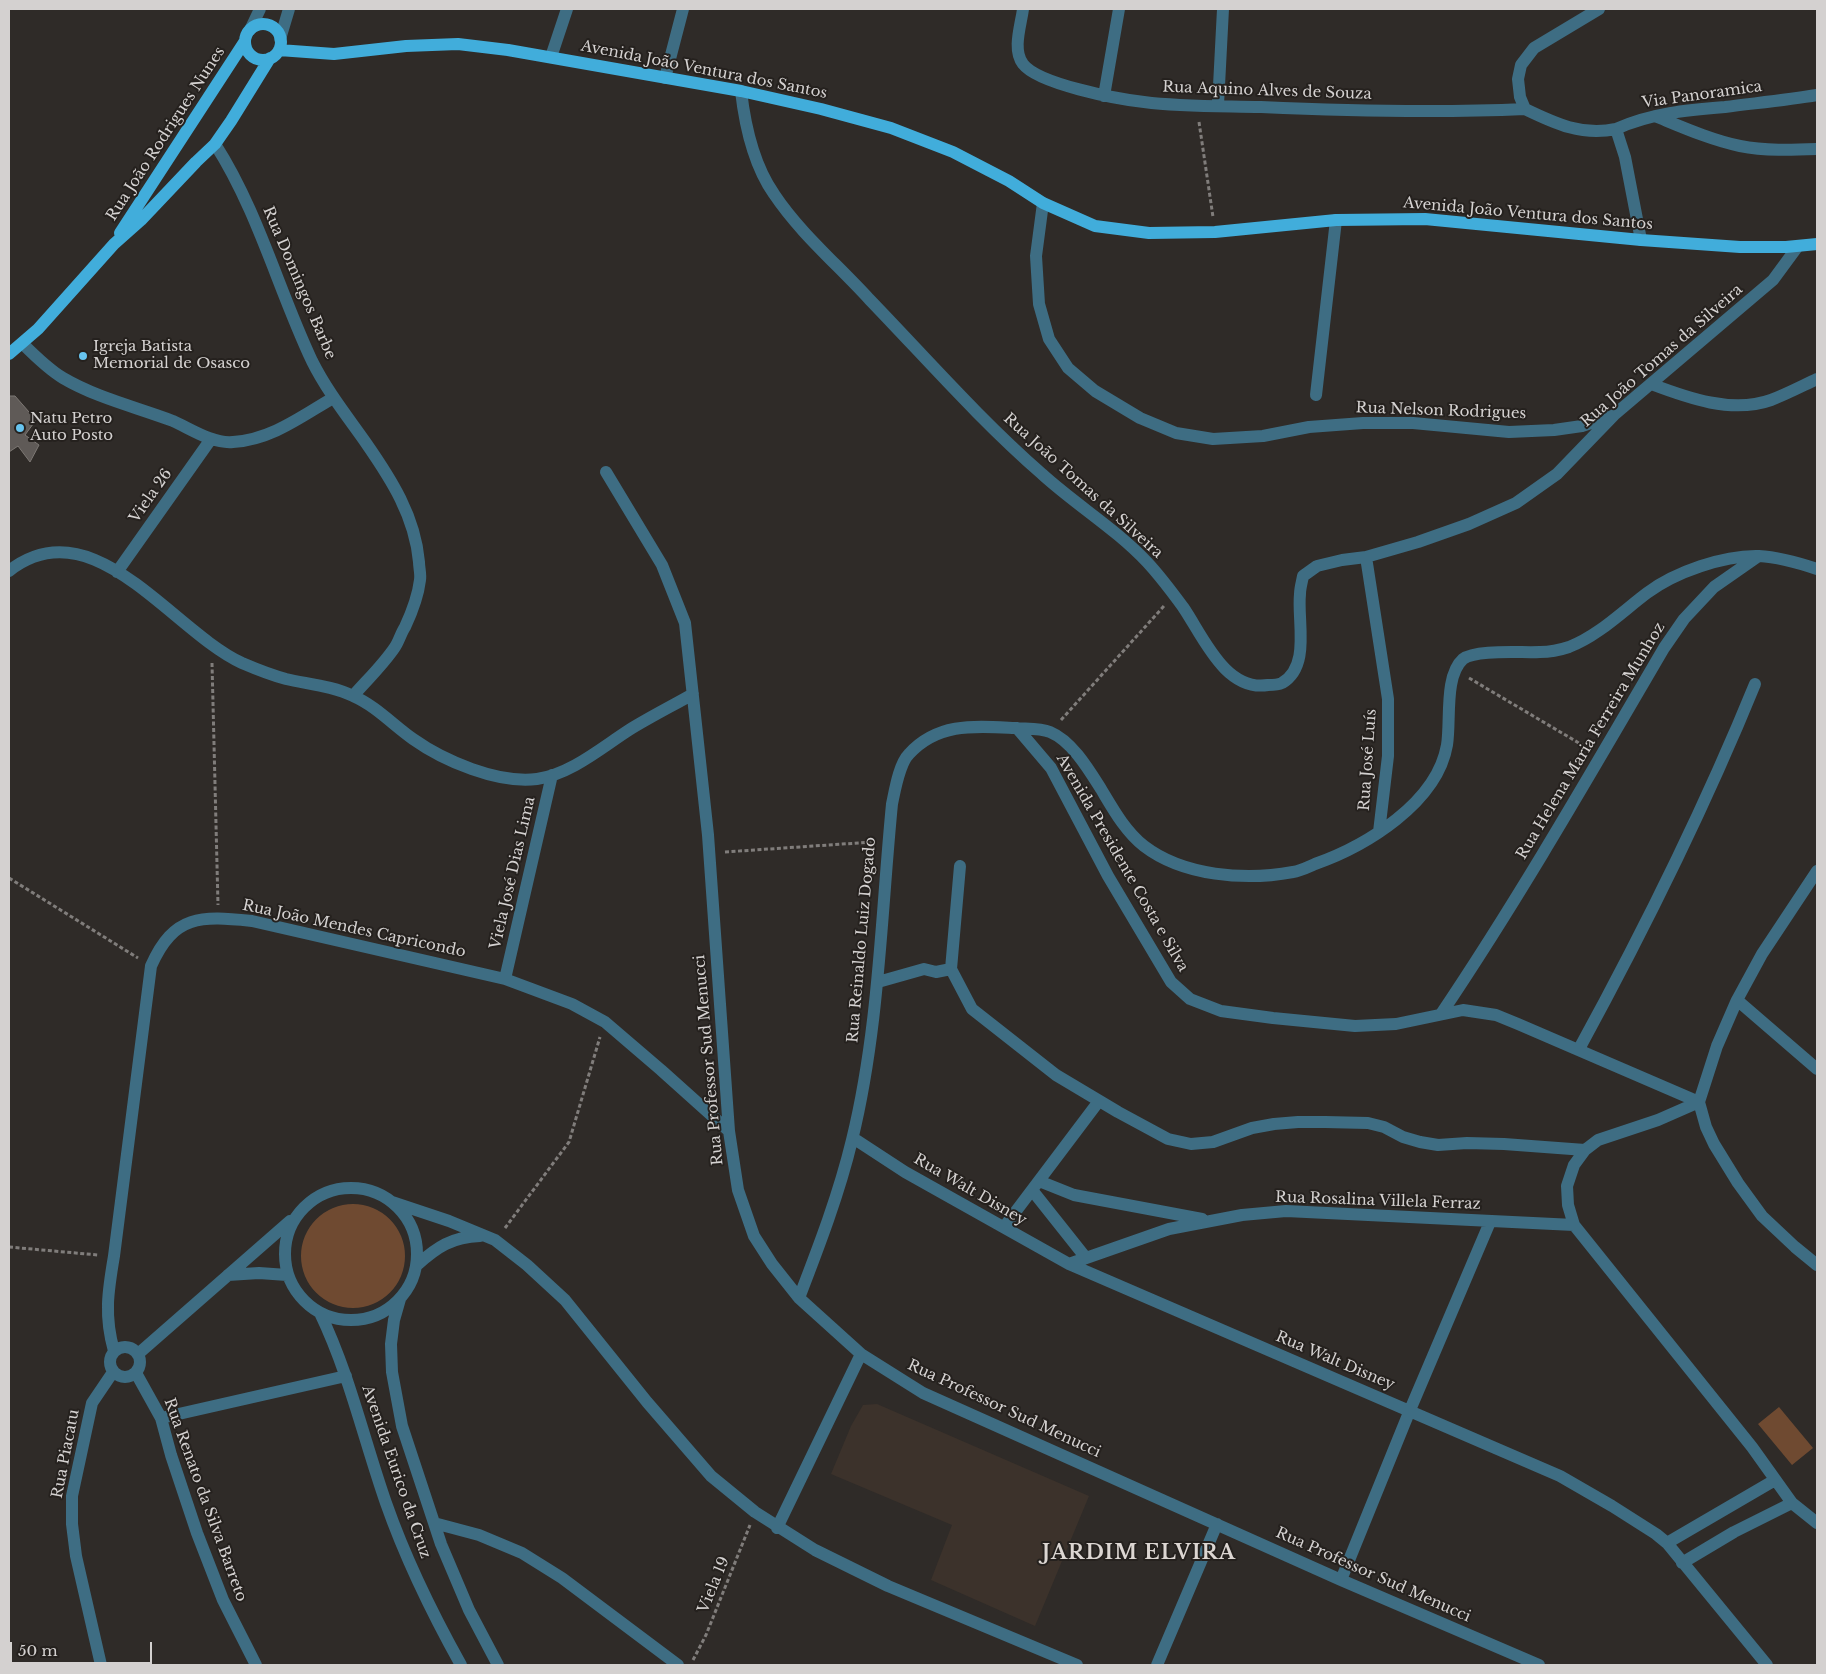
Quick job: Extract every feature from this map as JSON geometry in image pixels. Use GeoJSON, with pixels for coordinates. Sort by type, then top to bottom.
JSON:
{"type":"FeatureCollection","features":[{"type":"Feature","properties":{"kind":"main road"},"geometry":{"type":"LineString","coordinates":[[259,25],[265,25],[275,30],[276,49],[258,60],[248,53],[247,36],[259,25]]}},
{"type":"Feature","properties":{"kind":"main road","name":"Rua João Rodrigues Nunes"},"geometry":{"type":"LineString","coordinates":[[114,244],[247,36]]}},
{"type":"Feature","properties":{"kind":"main road","name":"Avenida João Ventura dos Santos"},"geometry":{"type":"LineString","coordinates":[[276,49],[334,54],[406,46],[458,44],[551,57],[741,91],[821,109],[891,128],[953,152],[1009,181],[1043,203],[1095,226],[1149,233],[1215,232],[1336,220],[1425,219],[1641,240],[1740,247],[1817,244]]}},
{"type":"Feature","properties":{"kind":"main road","name":"Rua João Rodrigues Nunes"},"geometry":{"type":"LineString","coordinates":[[9,354],[23,344],[38,329],[114,244],[141,220],[215,144],[276,49]]}},
{"type":"Feature","properties":{"kind":"street"},"geometry":{"type":"LineString","coordinates":[[247,36],[260,9]]}},
{"type":"Feature","properties":{"kind":"street"},"geometry":{"type":"LineString","coordinates":[[276,49],[289,9]]}},
{"type":"Feature","properties":{"kind":"street"},"geometry":{"type":"LineString","coordinates":[[551,57],[567,9]]}},
{"type":"Feature","properties":{"kind":"street"},"geometry":{"type":"LineString","coordinates":[[665,78],[683,9]]}},
{"type":"Feature","properties":{"kind":"street","name":"Rua Aquino Alves de Souza"},"geometry":{"type":"LineString","coordinates":[[1024,9],[1018,43],[1018,57],[1024,66],[1040,77],[1104,96],[1145,102],[1371,112],[1525,110]]}},
{"type":"Feature","properties":{"kind":"street"},"geometry":{"type":"LineString","coordinates":[[1104,96],[1119,9]]}},
{"type":"Feature","properties":{"kind":"street"},"geometry":{"type":"LineString","coordinates":[[1218,105],[1223,9]]}},
{"type":"Feature","properties":{"kind":"street"},"geometry":{"type":"LineString","coordinates":[[1525,110],[1520,97],[1518,79],[1521,65],[1534,48],[1599,9]]}},
{"type":"Feature","properties":{"kind":"street","name":"Rua João Tomas da Silveira"},"geometry":{"type":"LineString","coordinates":[[741,91],[745,124],[756,159],[772,192],[800,229],[857,286],[1004,441],[1148,562],[1174,595],[1225,669],[1242,682],[1261,686],[1280,684],[1293,673],[1300,653],[1300,594],[1304,576],[1317,566],[1366,557],[1418,542],[1469,524],[1516,502],[1558,474],[1614,416],[1773,280],[1798,246]]}},
{"type":"Feature","properties":{"kind":"street","name":"Via Panoramica"},"geometry":{"type":"LineString","coordinates":[[1525,110],[1574,130],[1601,132],[1616,129],[1653,116],[1817,95]]}},
{"type":"Feature","properties":{"kind":"street"},"geometry":{"type":"LineString","coordinates":[[1653,116],[1703,135],[1740,146],[1777,150],[1817,149]]}},
{"type":"Feature","properties":{"kind":"street"},"geometry":{"type":"LineString","coordinates":[[1616,129],[1625,157],[1641,240]]}},
{"type":"Feature","properties":{"kind":"street","name":"Rua Domingos Barbe"},"geometry":{"type":"LineString","coordinates":[[215,144],[230,167],[247,201],[298,330],[313,362],[333,398],[399,492],[418,546],[420,579],[414,606],[395,647],[374,674],[353,696]]}},
{"type":"Feature","properties":{"kind":"street","name":"Rua Nelson Rodrigues"},"geometry":{"type":"LineString","coordinates":[[1043,203],[1036,256],[1039,304],[1049,340],[1068,368],[1095,391],[1140,418],[1176,433],[1213,439],[1263,436],[1309,427],[1363,423],[1413,423],[1509,432],[1554,430],[1582,426],[1614,416]]}},
{"type":"Feature","properties":{"kind":"street"},"geometry":{"type":"LineString","coordinates":[[1316,395],[1336,220]]}},
{"type":"Feature","properties":{"kind":"street"},"geometry":{"type":"LineString","coordinates":[[23,344],[63,378],[89,391],[167,419],[211,438],[231,443],[269,434],[333,398]]}},
{"type":"Feature","properties":{"kind":"street"},"geometry":{"type":"LineString","coordinates":[[1651,384],[1684,396],[1719,404],[1741,406],[1770,400],[1817,379]]}},
{"type":"Feature","properties":{"kind":"street","name":"Viela 26"},"geometry":{"type":"LineString","coordinates":[[117,572],[211,438]]}},
{"type":"Feature","properties":{"kind":"street","name":"Rua Professor Sud Menucci"},"geometry":{"type":"LineString","coordinates":[[606,472],[662,565],[685,623],[709,853],[729,1131],[738,1190],[754,1236],[772,1264],[800,1298],[861,1354],[923,1393],[1341,1580],[1539,1665]]}},
{"type":"Feature","properties":{"kind":"street"},"geometry":{"type":"LineString","coordinates":[[9,571],[21,562],[46,553],[68,552],[93,558],[158,600],[212,646],[241,662],[284,679],[322,686],[353,696],[374,708],[414,740],[444,758],[473,770],[510,778],[536,779],[552,776],[574,765],[631,728],[693,694]]}},
{"type":"Feature","properties":{"kind":"street"},"geometry":{"type":"LineString","coordinates":[[1379,832],[1403,814],[1423,794],[1437,774],[1447,750],[1450,725],[1450,687],[1456,670],[1464,658],[1479,654],[1543,652],[1570,646],[1598,631],[1652,590],[1676,576],[1716,562],[1759,556],[1798,562],[1817,569]]}},
{"type":"Feature","properties":{"kind":"street","name":"Rua Helena Maria Ferreira Munhoz"},"geometry":{"type":"LineString","coordinates":[[1441,1014],[1482,954],[1664,648],[1684,619],[1714,587],[1759,556]]}},
{"type":"Feature","properties":{"kind":"street","name":"Rua José Luís"},"geometry":{"type":"LineString","coordinates":[[1050,732],[1078,754],[1118,818],[1143,846],[1174,864],[1210,874],[1251,876],[1294,872],[1334,858],[1379,832],[1388,756],[1388,699],[1366,557]]}},
{"type":"Feature","properties":{"kind":"street"},"geometry":{"type":"LineString","coordinates":[[1579,1049],[1629,956],[1684,844],[1755,684]]}},
{"type":"Feature","properties":{"kind":"street","name":"Rua Reinaldo Luiz Dogado"},"geometry":{"type":"LineString","coordinates":[[800,1298],[838,1195],[853,1138],[878,982],[892,804],[906,756],[923,741],[944,731],[978,725],[1016,728]]}},
{"type":"Feature","properties":{"kind":"street"},"geometry":{"type":"LineString","coordinates":[[1016,728],[1050,732]]}},
{"type":"Feature","properties":{"kind":"street","name":"Avenida Presidente Costa e Silva"},"geometry":{"type":"LineString","coordinates":[[1016,728],[1051,768],[1108,876],[1171,982],[1190,999],[1221,1011],[1355,1026],[1396,1024],[1464,1010],[1496,1015],[1700,1102]]}},
{"type":"Feature","properties":{"kind":"street","name":"Viela José Dias Lima"},"geometry":{"type":"LineString","coordinates":[[505,979],[552,776]]}},
{"type":"Feature","properties":{"kind":"street"},"geometry":{"type":"LineString","coordinates":[[960,866],[951,970],[972,1009],[1056,1075],[1168,1139],[1191,1144],[1213,1142],[1252,1128],[1298,1122],[1368,1124],[1384,1127],[1403,1137],[1438,1145],[1467,1143],[1504,1144],[1585,1150]]}},
{"type":"Feature","properties":{"kind":"street"},"geometry":{"type":"LineString","coordinates":[[1817,871],[1762,954],[1737,1000],[1717,1046],[1700,1102],[1706,1127],[1738,1183],[1762,1216],[1817,1264]]}},
{"type":"Feature","properties":{"kind":"street","name":"Rua João Mendes Capricondo"},"geometry":{"type":"LineString","coordinates":[[114,1351],[108,1331],[107,1295],[114,1256],[151,966],[157,952],[172,934],[189,922],[219,918],[252,921],[505,979],[572,1004],[604,1022],[729,1131]]}},
{"type":"Feature","properties":{"kind":"street"},"geometry":{"type":"LineString","coordinates":[[878,982],[924,969],[936,972],[951,970]]}},
{"type":"Feature","properties":{"kind":"street"},"geometry":{"type":"LineString","coordinates":[[1737,1000],[1817,1069]]}},
{"type":"Feature","properties":{"kind":"street"},"geometry":{"type":"LineString","coordinates":[[1004,1227],[1099,1101]]}},
{"type":"Feature","properties":{"kind":"street"},"geometry":{"type":"LineString","coordinates":[[1700,1102],[1658,1120],[1598,1140],[1585,1150],[1574,1165],[1567,1186],[1568,1205],[1574,1225],[1678,1353],[1792,1503],[1817,1523]]}},
{"type":"Feature","properties":{"kind":"street","name":"Rua Walt Disney"},"geometry":{"type":"LineString","coordinates":[[853,1138],[905,1172],[1069,1264],[1560,1476],[1612,1506],[1667,1543],[1767,1665]]}},
{"type":"Feature","properties":{"kind":"street"},"geometry":{"type":"LineString","coordinates":[[1036,1185],[1074,1195],[1206,1220]]}},
{"type":"Feature","properties":{"kind":"street"},"geometry":{"type":"LineString","coordinates":[[1036,1185],[1086,1258]]}},
{"type":"Feature","properties":{"kind":"street"},"geometry":{"type":"LineString","coordinates":[[138,1354],[296,1216],[308,1203],[324,1194],[341,1188],[359,1188],[377,1193],[392,1202],[491,1238],[527,1265],[565,1300],[647,1402],[711,1476],[777,1528],[815,1550],[888,1586],[1077,1665]]}},
{"type":"Feature","properties":{"kind":"street"},"geometry":{"type":"LineString","coordinates":[[296,1216],[287,1234],[284,1254],[287,1275],[295,1290],[306,1303],[320,1313],[340,1319],[362,1319],[383,1312],[400,1298],[411,1283],[416,1265],[416,1242],[408,1220],[392,1202]]}},
{"type":"Feature","properties":{"kind":"street","name":"Rua Rosalina Villela Ferraz"},"geometry":{"type":"LineString","coordinates":[[1069,1264],[1169,1229],[1206,1220],[1286,1211],[1574,1225]]}},
{"type":"Feature","properties":{"kind":"street"},"geometry":{"type":"LineString","coordinates":[[1341,1580],[1410,1410],[1490,1222]]}},
{"type":"Feature","properties":{"kind":"street"},"geometry":{"type":"LineString","coordinates":[[416,1265],[445,1243],[463,1237],[491,1238]]}},
{"type":"Feature","properties":{"kind":"street"},"geometry":{"type":"LineString","coordinates":[[228,1275],[259,1273],[287,1275]]}},
{"type":"Feature","properties":{"kind":"street","name":"Avenida Eurico da Cruz"},"geometry":{"type":"LineString","coordinates":[[400,1298],[394,1320],[391,1344],[392,1372],[402,1426],[434,1524],[469,1610],[498,1665]]}},
{"type":"Feature","properties":{"kind":"street","name":"Avenida Eurico da Cruz"},"geometry":{"type":"LineString","coordinates":[[320,1313],[346,1376],[367,1446],[404,1553],[437,1622],[461,1665]]}},
{"type":"Feature","properties":{"kind":"street"},"geometry":{"type":"LineString","coordinates":[[126,1346],[135,1350],[138,1354],[140,1364],[136,1373],[122,1377],[113,1372],[109,1363],[114,1351],[126,1346]]}},
{"type":"Feature","properties":{"kind":"street"},"geometry":{"type":"LineString","coordinates":[[777,1528],[861,1354]]}},
{"type":"Feature","properties":{"kind":"street","name":"Rua Piacatu"},"geometry":{"type":"LineString","coordinates":[[101,1665],[76,1556],[72,1524],[72,1496],[92,1403],[113,1372]]}},
{"type":"Feature","properties":{"kind":"street","name":"Rua Renato da Silva Barreto"},"geometry":{"type":"LineString","coordinates":[[136,1373],[161,1418],[171,1455],[223,1600],[256,1665]]}},
{"type":"Feature","properties":{"kind":"street"},"geometry":{"type":"LineString","coordinates":[[161,1418],[346,1376]]}},
{"type":"Feature","properties":{"kind":"street"},"geometry":{"type":"LineString","coordinates":[[1667,1543],[1775,1480]]}},
{"type":"Feature","properties":{"kind":"street"},"geometry":{"type":"LineString","coordinates":[[1682,1563],[1734,1532],[1792,1503]]}},
{"type":"Feature","properties":{"kind":"street"},"geometry":{"type":"LineString","coordinates":[[434,1524],[478,1535],[522,1553],[562,1578],[678,1665]]}},
{"type":"Feature","properties":{"kind":"street"},"geometry":{"type":"LineString","coordinates":[[1157,1665],[1217,1524]]}},
{"type":"Feature","properties":{"kind":"path"},"geometry":{"type":"LineString","coordinates":[[1196,105],[1213,216]]}},
{"type":"Feature","properties":{"kind":"path"},"geometry":{"type":"LineString","coordinates":[[1050,732],[1174,595]]}},
{"type":"Feature","properties":{"kind":"path"},"geometry":{"type":"LineString","coordinates":[[212,646],[219,918]]}},
{"type":"Feature","properties":{"kind":"path"},"geometry":{"type":"LineString","coordinates":[[1456,670],[1601,756]]}},
{"type":"Feature","properties":{"kind":"path"},"geometry":{"type":"LineString","coordinates":[[709,853],[888,840]]}},
{"type":"Feature","properties":{"kind":"path"},"geometry":{"type":"LineString","coordinates":[[9,878],[151,966]]}},
{"type":"Feature","properties":{"kind":"path"},"geometry":{"type":"LineString","coordinates":[[491,1238],[569,1142],[604,1022]]}},
{"type":"Feature","properties":{"kind":"path"},"geometry":{"type":"LineString","coordinates":[[9,1247],[114,1256]]}},
{"type":"Feature","properties":{"kind":"path","name":"Viela 19"},"geometry":{"type":"LineString","coordinates":[[691,1665],[706,1634],[755,1512]]}},
{"type":"Feature","properties":{"kind":"shaded area"},"geometry":{"type":"Polygon","coordinates":[[[353,1204],[373,1208],[390,1219],[401,1236],[405,1256],[401,1276],[390,1293],[373,1304],[353,1308],[333,1304],[316,1293],[305,1276],[301,1256],[305,1236],[316,1219],[333,1208],[353,1204]]]}},
{"type":"Feature","properties":{"kind":"shaded area"},"geometry":{"type":"Polygon","coordinates":[[[877,1404],[1089,1496],[1035,1626],[931,1580],[952,1525],[831,1474],[851,1426],[863,1405],[877,1404]]]}},
{"type":"Feature","properties":{"kind":"shaded area"},"geometry":{"type":"Polygon","coordinates":[[[1779,1407],[1813,1448],[1792,1465],[1758,1424],[1779,1407]]]}},
{"type":"Feature","properties":{"kind":"building","name":"Natu Petro Auto Posto"},"geometry":{"type":"Polygon","coordinates":[[[9,396],[15,396],[36,420],[25,435],[39,445],[30,462],[18,446],[9,452],[9,396]]]}},
{"type":"Feature","properties":{"kind":"place","name":"Igreja Batista Memorial de Osasco"},"geometry":{"type":"Point","coordinates":[83,356]}},
{"type":"Feature","properties":{"kind":"place","name":"Natu Petro Auto Posto"},"geometry":{"type":"Point","coordinates":[20,428]}},
{"type":"Feature","properties":{"kind":"district","name":"JARDIM ELVIRA"},"geometry":{"type":"Point","coordinates":[1139,1553]}}]}
